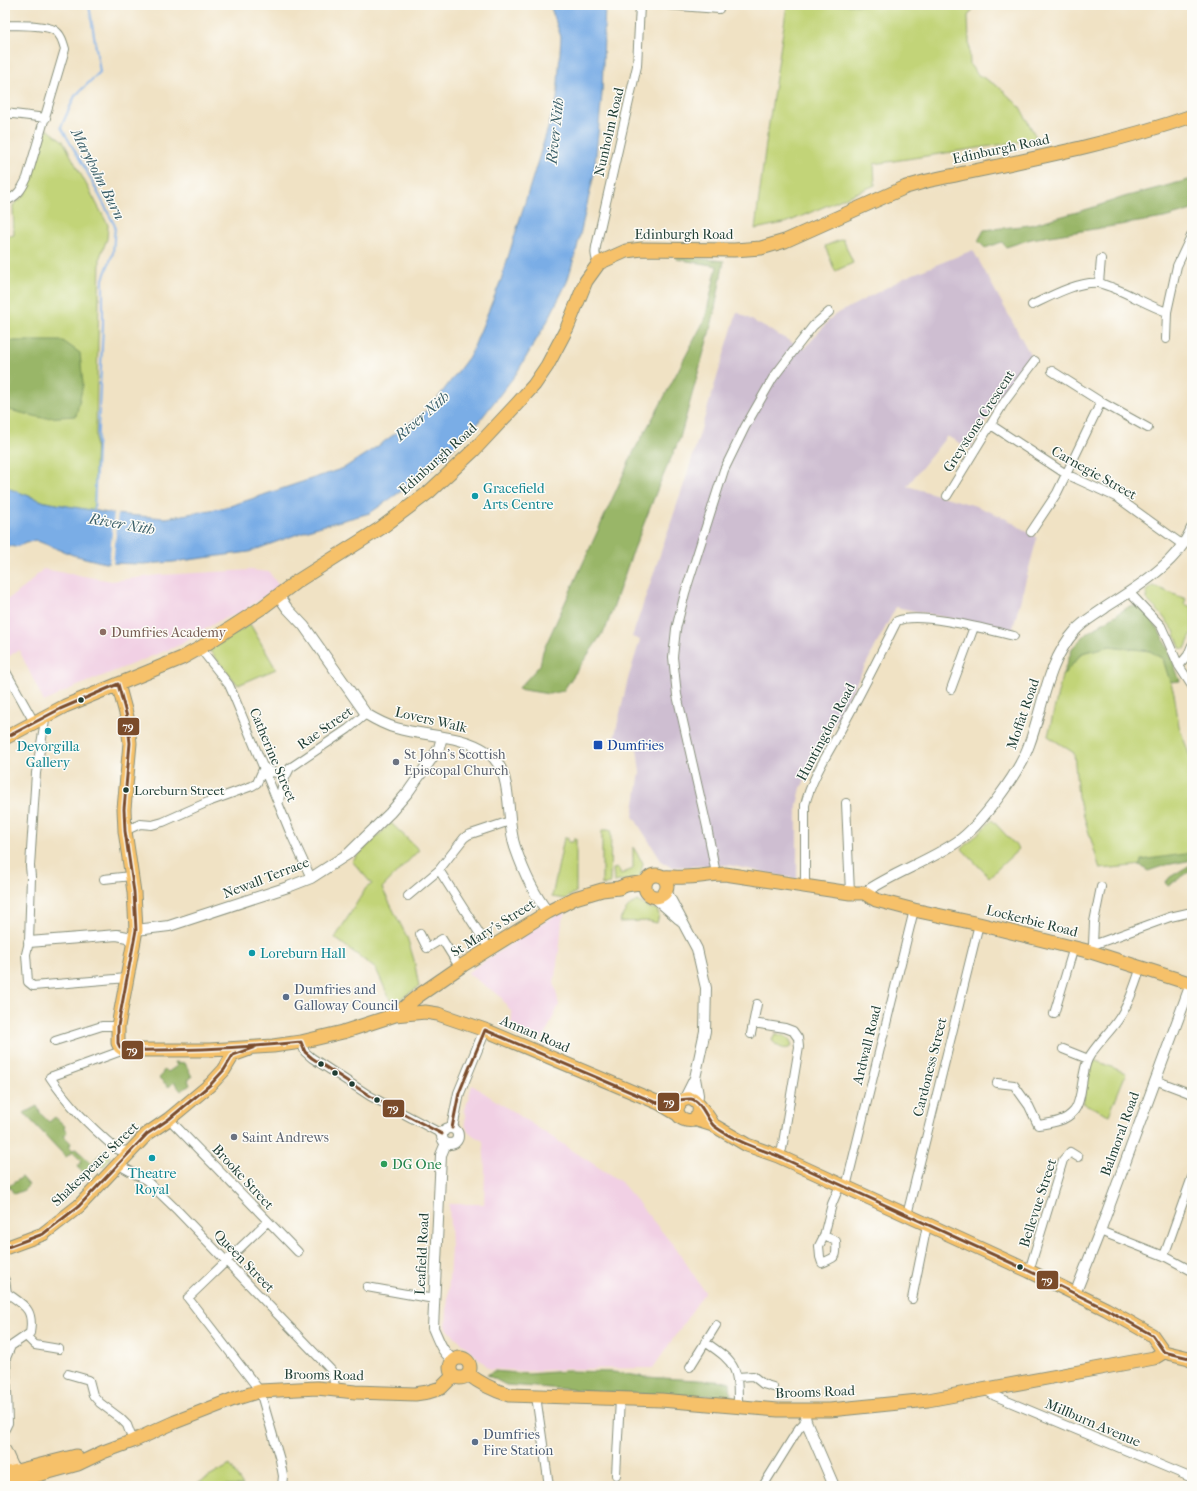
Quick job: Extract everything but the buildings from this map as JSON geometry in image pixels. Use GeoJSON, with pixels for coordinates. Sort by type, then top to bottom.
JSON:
{"type":"FeatureCollection","features":[{"type":"Feature","properties":{"kind":"main road","name":"Edinburgh Road"},"geometry":{"type":"LineString","coordinates":[[5,738],[46,715],[88,696],[182,658],[200,648],[267,605],[278,595],[382,528],[429,492],[479,446],[529,390],[547,366],[567,328],[586,281],[599,263],[626,251],[642,248],[747,250],[762,248],[786,241],[906,187],[1154,129],[1192,116]]}},
{"type":"Feature","properties":{"kind":"main road"},"geometry":{"type":"LineString","coordinates":[[118,684],[127,717],[130,743],[124,809],[125,831],[134,892],[136,930],[118,1026],[118,1043],[120,1047],[124,1050],[210,1050],[301,1042],[343,1032],[395,1015]]}},
{"type":"Feature","properties":{"kind":"main road","name":"St Mary's Street"},"geometry":{"type":"LineString","coordinates":[[395,1015],[418,996],[548,912],[575,898],[602,890],[619,888],[625,892],[657,888],[670,876],[683,878],[716,874],[850,893],[864,893]]}},
{"type":"Feature","properties":{"kind":"main road","name":"Lockerbie Road"},"geometry":{"type":"LineString","coordinates":[[864,893],[876,900],[914,910],[1074,947],[1092,948],[1141,967],[1192,984]]}},
{"type":"Feature","properties":{"kind":"main road"},"geometry":{"type":"LineString","coordinates":[[432,987],[428,999],[429,1004],[438,1014]]}},
{"type":"Feature","properties":{"kind":"main road","name":"Annan Road"},"geometry":{"type":"LineString","coordinates":[[395,1015],[425,1012],[438,1014],[485,1030],[656,1102],[681,1105]]}},
{"type":"Feature","properties":{"kind":"main road","name":"Shakespeare Street"},"geometry":{"type":"LineString","coordinates":[[5,1248],[43,1234],[79,1206],[117,1164],[147,1134],[169,1120],[211,1084],[233,1055],[254,1047]]}},
{"type":"Feature","properties":{"kind":"main road"},"geometry":{"type":"LineString","coordinates":[[210,1050],[225,1054],[228,1063]]}},
{"type":"Feature","properties":{"kind":"main road"},"geometry":{"type":"LineString","coordinates":[[698,1105],[699,1114],[694,1119],[687,1121],[684,1120],[681,1105],[691,1099],[698,1105],[707,1114],[713,1125]]}},
{"type":"Feature","properties":{"kind":"main road"},"geometry":{"type":"LineString","coordinates":[[694,1119],[713,1125],[747,1145],[778,1156],[1029,1271],[1106,1309],[1152,1334],[1164,1352],[1191,1357]]}},
{"type":"Feature","properties":{"kind":"main road","name":"Brooms Road"},"geometry":{"type":"LineString","coordinates":[[468,1374],[479,1383],[509,1395],[661,1400],[738,1407],[805,1416],[830,1410],[928,1400],[985,1390],[1154,1358],[1164,1352]]}},
{"type":"Feature","properties":{"kind":"main road"},"geometry":{"type":"LineString","coordinates":[[460,1358],[466,1361],[470,1368],[468,1374],[461,1378],[453,1376],[450,1368],[454,1360],[460,1358]]}},
{"type":"Feature","properties":{"kind":"main road","name":"Brooms Road"},"geometry":{"type":"LineString","coordinates":[[5,1484],[15,1478],[78,1464],[103,1452],[234,1399],[260,1391],[313,1388],[355,1392],[415,1394],[440,1388],[453,1376]]}},
{"type":"Feature","properties":{"kind":"main road"},"geometry":{"type":"LineString","coordinates":[[5,1450],[15,1478]]}},
{"type":"Feature","properties":{"kind":"street","name":"Nunholm Road"},"geometry":{"type":"LineString","coordinates":[[599,263],[596,260],[596,242],[637,66],[640,5]]}},
{"type":"Feature","properties":{"kind":"street"},"geometry":{"type":"LineString","coordinates":[[666,5],[719,9]]}},
{"type":"Feature","properties":{"kind":"street"},"geometry":{"type":"LineString","coordinates":[[5,25],[54,30],[61,38],[65,49],[46,118],[27,178],[21,191],[12,199],[5,201]]}},
{"type":"Feature","properties":{"kind":"street"},"geometry":{"type":"LineString","coordinates":[[5,114],[46,118]]}},
{"type":"Feature","properties":{"kind":"street"},"geometry":{"type":"LineString","coordinates":[[1166,339],[1167,312],[1177,266],[1192,234]]}},
{"type":"Feature","properties":{"kind":"street"},"geometry":{"type":"LineString","coordinates":[[1099,283],[1101,259]]}},
{"type":"Feature","properties":{"kind":"street"},"geometry":{"type":"LineString","coordinates":[[1032,305],[1064,290],[1079,285],[1099,283],[1120,290],[1155,308],[1167,312]]}},
{"type":"Feature","properties":{"kind":"street"},"geometry":{"type":"LineString","coordinates":[[716,874],[707,827],[677,695],[673,657],[676,629],[685,593],[724,470],[745,427],[773,378],[813,326],[828,312]]}},
{"type":"Feature","properties":{"kind":"street","name":"Greystone Crescent"},"geometry":{"type":"LineString","coordinates":[[947,496],[1005,401],[1034,361]]}},
{"type":"Feature","properties":{"kind":"street"},"geometry":{"type":"LineString","coordinates":[[1052,371],[1101,402],[1148,428]]}},
{"type":"Feature","properties":{"kind":"street"},"geometry":{"type":"LineString","coordinates":[[1031,532],[1056,493],[1101,402]]}},
{"type":"Feature","properties":{"kind":"street","name":"Carnegie Street"},"geometry":{"type":"LineString","coordinates":[[991,425],[1066,474],[1118,498],[1183,545]]}},
{"type":"Feature","properties":{"kind":"street","name":"Moffat Road"},"geometry":{"type":"LineString","coordinates":[[864,893],[892,876],[939,853],[970,832],[1009,781],[1026,752],[1051,674],[1059,653],[1067,640],[1080,626],[1144,582],[1172,558],[1183,545],[1192,528]]}},
{"type":"Feature","properties":{"kind":"street"},"geometry":{"type":"LineString","coordinates":[[1129,592],[1161,626],[1179,666],[1192,686]]}},
{"type":"Feature","properties":{"kind":"street","name":"Lovers Walk"},"geometry":{"type":"LineString","coordinates":[[278,595],[286,608],[304,626],[366,714],[379,722],[397,729],[459,740],[472,744],[485,750],[495,758],[504,774],[515,847],[531,886],[540,902],[548,912]]}},
{"type":"Feature","properties":{"kind":"street","name":"Huntingdon Road"},"geometry":{"type":"LineString","coordinates":[[805,886],[805,806],[813,780],[852,710],[897,621],[904,618],[942,620],[974,627]]}},
{"type":"Feature","properties":{"kind":"street"},"geometry":{"type":"LineString","coordinates":[[951,689],[974,627],[1014,636]]}},
{"type":"Feature","properties":{"kind":"street"},"geometry":{"type":"LineString","coordinates":[[1179,666],[1188,655],[1192,645]]}},
{"type":"Feature","properties":{"kind":"street","name":"Catherine Street"},"geometry":{"type":"LineString","coordinates":[[200,648],[229,685],[311,878]]}},
{"type":"Feature","properties":{"kind":"street"},"geometry":{"type":"LineString","coordinates":[[5,670],[34,722]]}},
{"type":"Feature","properties":{"kind":"street","name":"Rae Street"},"geometry":{"type":"LineString","coordinates":[[279,803],[280,792],[285,776],[290,768],[348,729],[366,714]]}},
{"type":"Feature","properties":{"kind":"street"},"geometry":{"type":"LineString","coordinates":[[46,715],[36,773],[30,866],[31,884],[29,942],[26,954],[27,980],[28,983],[33,986],[127,978]]}},
{"type":"Feature","properties":{"kind":"street","name":"Newall Terrace"},"geometry":{"type":"LineString","coordinates":[[136,930],[169,926],[311,878],[348,854],[390,813],[408,792],[439,748],[442,737]]}},
{"type":"Feature","properties":{"kind":"street"},"geometry":{"type":"LineString","coordinates":[[125,831],[140,824],[152,825],[163,822],[208,802],[252,786],[257,783],[264,767],[270,771],[285,776]]}},
{"type":"Feature","properties":{"kind":"street"},"geometry":{"type":"LineString","coordinates":[[846,803],[850,893]]}},
{"type":"Feature","properties":{"kind":"street"},"geometry":{"type":"LineString","coordinates":[[408,896],[439,870],[453,851],[468,835],[510,821]]}},
{"type":"Feature","properties":{"kind":"street"},"geometry":{"type":"LineString","coordinates":[[439,870],[490,950]]}},
{"type":"Feature","properties":{"kind":"street"},"geometry":{"type":"LineString","coordinates":[[104,879],[131,876]]}},
{"type":"Feature","properties":{"kind":"street"},"geometry":{"type":"LineString","coordinates":[[1101,887],[1094,922],[1092,948],[1170,917],[1188,913]]}},
{"type":"Feature","properties":{"kind":"street"},"geometry":{"type":"LineString","coordinates":[[657,888],[683,924],[697,949],[706,988],[705,1031],[695,1078],[681,1105]]}},
{"type":"Feature","properties":{"kind":"street","name":"Ardwall Road"},"geometry":{"type":"LineString","coordinates":[[824,1236],[832,1204],[843,1186],[914,910]]}},
{"type":"Feature","properties":{"kind":"street","name":"Cardoness Street"},"geometry":{"type":"LineString","coordinates":[[907,1215],[979,924]]}},
{"type":"Feature","properties":{"kind":"street"},"geometry":{"type":"LineString","coordinates":[[420,934],[428,948],[442,939],[460,968]]}},
{"type":"Feature","properties":{"kind":"street"},"geometry":{"type":"LineString","coordinates":[[29,942],[116,935],[127,937],[133,943]]}},
{"type":"Feature","properties":{"kind":"street"},"geometry":{"type":"LineString","coordinates":[[1054,1014],[1074,947]]}},
{"type":"Feature","properties":{"kind":"street"},"geometry":{"type":"LineString","coordinates":[[997,1083],[1014,1085],[1029,1106],[1038,1125],[1059,1121],[1068,1117],[1075,1110],[1078,1102],[1088,1059],[1118,1019],[1129,1000],[1141,967]]}},
{"type":"Feature","properties":{"kind":"street","name":"Balmoral Road"},"geometry":{"type":"LineString","coordinates":[[1075,1294],[1192,984]]}},
{"type":"Feature","properties":{"kind":"street"},"geometry":{"type":"LineString","coordinates":[[751,1034],[757,1004]]}},
{"type":"Feature","properties":{"kind":"street"},"geometry":{"type":"LineString","coordinates":[[753,1023],[784,1028],[793,1031],[798,1038],[799,1047],[797,1063],[782,1148],[778,1156]]}},
{"type":"Feature","properties":{"kind":"street"},"geometry":{"type":"LineString","coordinates":[[55,1041],[102,1026],[118,1026]]}},
{"type":"Feature","properties":{"kind":"street"},"geometry":{"type":"LineString","coordinates":[[452,1128],[459,1093],[485,1030]]}},
{"type":"Feature","properties":{"kind":"street"},"geometry":{"type":"LineString","coordinates":[[301,1042],[305,1052],[318,1062],[370,1096],[444,1139],[454,1143],[458,1139],[458,1132],[452,1128],[444,1130],[444,1139]]}},
{"type":"Feature","properties":{"kind":"street"},"geometry":{"type":"LineString","coordinates":[[1063,1049],[1088,1059]]}},
{"type":"Feature","properties":{"kind":"street"},"geometry":{"type":"LineString","coordinates":[[124,1050],[50,1077],[62,1095],[87,1123],[115,1148],[130,1151]]}},
{"type":"Feature","properties":{"kind":"street"},"geometry":{"type":"LineString","coordinates":[[695,1078],[698,1105]]}},
{"type":"Feature","properties":{"kind":"street"},"geometry":{"type":"LineString","coordinates":[[1155,1080],[1192,1094]]}},
{"type":"Feature","properties":{"kind":"street","name":"Brooke Street"},"geometry":{"type":"LineString","coordinates":[[169,1120],[267,1222],[298,1252]]}},
{"type":"Feature","properties":{"kind":"street","name":"Leafield Road"},"geometry":{"type":"LineString","coordinates":[[444,1139],[433,1328],[447,1356],[454,1360]]}},
{"type":"Feature","properties":{"kind":"street","name":"Bellevue Street"},"geometry":{"type":"LineString","coordinates":[[1029,1271],[1063,1160],[1070,1152],[1078,1157]]}},
{"type":"Feature","properties":{"kind":"street","name":"Queen Street"},"geometry":{"type":"LineString","coordinates":[[117,1164],[146,1180],[178,1211],[331,1370],[336,1390]]}},
{"type":"Feature","properties":{"kind":"street"},"geometry":{"type":"LineString","coordinates":[[1164,1256],[1192,1177]]}},
{"type":"Feature","properties":{"kind":"street"},"geometry":{"type":"LineString","coordinates":[[267,1222],[188,1298],[260,1391],[280,1460],[283,1476],[282,1486]]}},
{"type":"Feature","properties":{"kind":"street"},"geometry":{"type":"LineString","coordinates":[[912,1299],[927,1225]]}},
{"type":"Feature","properties":{"kind":"street"},"geometry":{"type":"LineString","coordinates":[[1100,1231],[1164,1256],[1192,1271]]}},
{"type":"Feature","properties":{"kind":"street"},"geometry":{"type":"LineString","coordinates":[[5,1280],[8,1293],[24,1306],[31,1315],[32,1322],[30,1333],[10,1346],[6,1358],[8,1422],[5,1429]]}},
{"type":"Feature","properties":{"kind":"street"},"geometry":{"type":"LineString","coordinates":[[367,1287],[434,1299]]}},
{"type":"Feature","properties":{"kind":"street"},"geometry":{"type":"LineString","coordinates":[[690,1366],[716,1325]]}},
{"type":"Feature","properties":{"kind":"street"},"geometry":{"type":"LineString","coordinates":[[26,1336],[35,1345],[59,1349]]}},
{"type":"Feature","properties":{"kind":"street"},"geometry":{"type":"LineString","coordinates":[[705,1342],[724,1355],[734,1368],[738,1377],[738,1407]]}},
{"type":"Feature","properties":{"kind":"street"},"geometry":{"type":"LineString","coordinates":[[68,1374],[89,1380],[93,1395],[100,1403],[127,1425],[133,1441]]}},
{"type":"Feature","properties":{"kind":"street"},"geometry":{"type":"LineString","coordinates":[[738,1377],[753,1376],[763,1384],[773,1387]]}},
{"type":"Feature","properties":{"kind":"street","name":"Millburn Avenue"},"geometry":{"type":"LineString","coordinates":[[985,1390],[995,1396],[1192,1478]]}},
{"type":"Feature","properties":{"kind":"street"},"geometry":{"type":"LineString","coordinates":[[536,1396],[549,1486]]}},
{"type":"Feature","properties":{"kind":"street"},"geometry":{"type":"LineString","coordinates":[[616,1475],[620,1399]]}},
{"type":"Feature","properties":{"kind":"street"},"geometry":{"type":"LineString","coordinates":[[763,1486],[805,1416]]}},
{"type":"Feature","properties":{"kind":"street"},"geometry":{"type":"LineString","coordinates":[[805,1416],[834,1486]]}},
{"type":"Feature","properties":{"kind":"shaded area"},"geometry":{"type":"Polygon","coordinates":[[[973,250],[1031,356],[998,401],[970,449],[947,436],[907,486],[976,506],[1005,518],[1037,538],[1012,632],[896,607],[801,788],[797,805],[797,879],[729,865],[671,867],[662,862],[633,816],[640,772],[636,741],[614,739],[628,679],[640,640],[632,637],[686,478],[737,312],[804,349],[833,316],[906,277],[973,250]]]}},
{"type":"Feature","properties":{"kind":"shaded area","name":"Dumfries Academy"},"geometry":{"type":"Polygon","coordinates":[[[43,569],[112,581],[159,575],[251,570],[269,572],[279,586],[240,613],[220,620],[180,645],[70,689],[44,702],[19,650],[6,658],[5,657],[5,601],[25,587],[43,569]]]}},
{"type":"Feature","properties":{"kind":"shaded area"},"geometry":{"type":"Polygon","coordinates":[[[567,909],[562,920],[554,982],[559,1005],[543,1039],[511,1030],[512,1013],[500,996],[467,973],[541,924],[567,909]]]}},
{"type":"Feature","properties":{"kind":"shaded area"},"geometry":{"type":"Polygon","coordinates":[[[472,1085],[621,1182],[678,1251],[705,1292],[653,1368],[528,1371],[490,1369],[446,1328],[451,1247],[449,1204],[484,1204],[485,1170],[483,1141],[468,1131],[465,1124],[465,1110],[472,1085]]]}},
{"type":"Feature","properties":{"kind":"green space"},"geometry":{"type":"Polygon","coordinates":[[[787,5],[976,5],[968,16],[970,65],[977,74],[999,87],[1020,107],[1037,139],[874,164],[875,185],[788,222],[755,229],[766,143],[787,5]]]}},
{"type":"Feature","properties":{"kind":"green space"},"geometry":{"type":"Polygon","coordinates":[[[47,129],[63,141],[108,225],[107,239],[100,257],[94,511],[45,502],[5,487],[5,237],[14,235],[13,205],[24,196],[30,184],[47,129]]]}},
{"type":"Feature","properties":{"kind":"green space"},"geometry":{"type":"Polygon","coordinates":[[[1192,179],[1192,210],[1164,218],[1031,239],[1006,247],[1002,242],[985,248],[978,241],[984,230],[1030,225],[1088,209],[1124,197],[1192,179]]]}},
{"type":"Feature","properties":{"kind":"green space"},"geometry":{"type":"Polygon","coordinates":[[[843,239],[853,263],[835,271],[825,246],[843,239]]]}},
{"type":"Feature","properties":{"kind":"green space"},"geometry":{"type":"Polygon","coordinates":[[[677,256],[724,261],[713,319],[680,438],[659,485],[629,562],[606,628],[563,691],[549,694],[518,689],[540,665],[543,651],[635,449],[659,407],[705,319],[717,266],[676,259],[677,256]]]}},
{"type":"Feature","properties":{"kind":"green space"},"geometry":{"type":"Polygon","coordinates":[[[5,341],[63,341],[80,353],[83,385],[76,416],[43,418],[5,409],[5,341]]]}},
{"type":"Feature","properties":{"kind":"green space"},"geometry":{"type":"Polygon","coordinates":[[[1153,586],[1186,599],[1184,604],[1192,607],[1192,633],[1185,649],[1180,648],[1174,631],[1161,614],[1146,599],[1147,591],[1153,586]]]}},
{"type":"Feature","properties":{"kind":"green space"},"geometry":{"type":"Polygon","coordinates":[[[1130,606],[1138,607],[1153,622],[1159,631],[1180,681],[1170,682],[1163,659],[1150,651],[1110,646],[1082,653],[1062,676],[1073,647],[1087,633],[1130,606]]]}},
{"type":"Feature","properties":{"kind":"green space"},"geometry":{"type":"Polygon","coordinates":[[[250,624],[276,669],[238,685],[209,650],[250,624]]]}},
{"type":"Feature","properties":{"kind":"green space"},"geometry":{"type":"Polygon","coordinates":[[[1110,646],[1150,651],[1163,659],[1174,693],[1179,726],[1192,762],[1192,858],[1186,861],[1100,869],[1078,797],[1074,753],[1048,736],[1062,676],[1082,653],[1110,646]]]}},
{"type":"Feature","properties":{"kind":"green space"},"geometry":{"type":"Polygon","coordinates":[[[992,820],[1019,849],[989,877],[962,849],[992,820]]]}},
{"type":"Feature","properties":{"kind":"green space"},"geometry":{"type":"Polygon","coordinates":[[[391,823],[419,850],[382,888],[407,937],[414,960],[419,987],[392,1004],[376,969],[335,938],[366,888],[372,884],[352,861],[391,823]]]}},
{"type":"Feature","properties":{"kind":"green space"},"geometry":{"type":"Polygon","coordinates":[[[602,830],[611,830],[610,883],[602,885],[602,830]]]}},
{"type":"Feature","properties":{"kind":"green space"},"geometry":{"type":"Polygon","coordinates":[[[564,838],[568,838],[568,842],[573,842],[574,839],[576,839],[576,892],[565,899],[552,897],[564,838]]]}},
{"type":"Feature","properties":{"kind":"green space"},"geometry":{"type":"Polygon","coordinates":[[[633,847],[643,863],[641,873],[637,879],[614,882],[613,869],[618,868],[621,874],[633,869],[633,847]]]}},
{"type":"Feature","properties":{"kind":"green space"},"geometry":{"type":"Polygon","coordinates":[[[1192,851],[1192,860],[1166,865],[1148,871],[1140,865],[1141,860],[1185,854],[1192,851]]]}},
{"type":"Feature","properties":{"kind":"green space"},"geometry":{"type":"Polygon","coordinates":[[[1192,864],[1192,870],[1168,886],[1165,883],[1170,877],[1192,864]]]}},
{"type":"Feature","properties":{"kind":"green space"},"geometry":{"type":"Polygon","coordinates":[[[637,901],[649,908],[657,909],[659,915],[657,923],[649,921],[619,922],[628,907],[637,901]]]}},
{"type":"Feature","properties":{"kind":"green space"},"geometry":{"type":"Polygon","coordinates":[[[775,1035],[781,1035],[788,1038],[792,1046],[789,1048],[784,1048],[778,1046],[772,1040],[775,1035]]]}},
{"type":"Feature","properties":{"kind":"green space"},"geometry":{"type":"Polygon","coordinates":[[[1094,1060],[1126,1073],[1109,1115],[1083,1103],[1088,1076],[1094,1060]]]}},
{"type":"Feature","properties":{"kind":"green space"},"geometry":{"type":"Polygon","coordinates":[[[175,1062],[185,1063],[192,1077],[188,1080],[190,1085],[181,1091],[174,1082],[169,1087],[159,1078],[165,1069],[168,1072],[177,1066],[175,1062]]]}},
{"type":"Feature","properties":{"kind":"green space"},"geometry":{"type":"Polygon","coordinates":[[[37,1106],[41,1114],[49,1122],[55,1117],[65,1126],[64,1128],[67,1132],[64,1136],[71,1143],[69,1148],[71,1150],[76,1149],[93,1165],[85,1174],[77,1167],[82,1161],[72,1152],[66,1157],[24,1113],[37,1106]]]}},
{"type":"Feature","properties":{"kind":"green space"},"geometry":{"type":"Polygon","coordinates":[[[105,1149],[109,1152],[110,1158],[103,1167],[93,1161],[105,1149]]]}},
{"type":"Feature","properties":{"kind":"green space"},"geometry":{"type":"Polygon","coordinates":[[[22,1177],[29,1185],[24,1190],[14,1194],[9,1186],[22,1177]]]}},
{"type":"Feature","properties":{"kind":"green space"},"geometry":{"type":"Polygon","coordinates":[[[494,1371],[529,1374],[567,1371],[613,1372],[646,1377],[730,1382],[731,1396],[639,1394],[506,1385],[487,1375],[494,1371]]]}},
{"type":"Feature","properties":{"kind":"green space"},"geometry":{"type":"Polygon","coordinates":[[[230,1465],[243,1486],[193,1486],[230,1465]]]}},
{"type":"Feature","properties":{"kind":"water","name":"River Nith"},"geometry":{"type":"Polygon","coordinates":[[[550,5],[605,5],[602,94],[594,174],[577,248],[567,282],[547,322],[516,374],[477,424],[430,471],[370,513],[314,528],[249,552],[173,562],[143,564],[105,563],[73,555],[35,540],[15,547],[5,545],[5,487],[45,502],[114,514],[166,518],[227,507],[344,468],[381,444],[431,407],[471,354],[501,280],[557,99],[561,37],[550,5]]]}},
{"type":"Feature","properties":{"kind":"pier"},"geometry":{"type":"Polygon","coordinates":[[[114,512],[118,512],[113,565],[109,564],[114,512]]]}},
{"type":"Feature","properties":{"kind":"waterway","name":"Maryholm Burn"},"geometry":{"type":"LineString","coordinates":[[89,5],[100,72],[75,96],[61,127],[90,177],[115,226],[113,253],[103,279],[103,325],[94,511]]}},
{"type":"Feature","properties":{"kind":"transit line","name":"79"},"geometry":{"type":"LineString","coordinates":[[5,738],[60,709],[118,684],[127,717],[130,743],[124,809],[125,831],[134,892],[136,930],[118,1026],[118,1043],[120,1047],[124,1050],[190,1049],[301,1042]]}},
{"type":"Feature","properties":{"kind":"transit line","name":"79"},"geometry":{"type":"LineString","coordinates":[[485,1030],[654,1102],[664,1103],[686,1099],[695,1100],[701,1106],[714,1126],[729,1135],[1029,1271],[1106,1309],[1152,1335],[1164,1352],[1192,1360]]}},
{"type":"Feature","properties":{"kind":"transit line","name":"79"},"geometry":{"type":"LineString","coordinates":[[452,1128],[459,1093],[485,1030]]}},
{"type":"Feature","properties":{"kind":"transit line","name":"79"},"geometry":{"type":"LineString","coordinates":[[301,1042],[305,1052],[312,1058],[370,1096],[442,1134]]}},
{"type":"Feature","properties":{"kind":"transit line","name":"79"},"geometry":{"type":"LineString","coordinates":[[5,1248],[43,1234],[79,1206],[147,1134],[169,1119],[211,1084],[224,1070],[233,1055],[255,1047]]}},
{"type":"Feature","properties":{"kind":"place","name":"Gracefield Arts Centre"},"geometry":{"type":"Point","coordinates":[475,496]}},
{"type":"Feature","properties":{"kind":"place","name":"Dumfries Academy"},"geometry":{"type":"Point","coordinates":[103,632]}},
{"type":"Feature","properties":{"kind":"place","name":"Devorgilla Gallery"},"geometry":{"type":"Point","coordinates":[48,731]}},
{"type":"Feature","properties":{"kind":"place","name":"Dumfries"},"geometry":{"type":"Point","coordinates":[598,745]}},
{"type":"Feature","properties":{"kind":"place","name":"St John's Scottish Episcopal Church"},"geometry":{"type":"Point","coordinates":[396,762]}},
{"type":"Feature","properties":{"kind":"place","name":"Loreburn Street"},"geometry":{"type":"Point","coordinates":[126,790]}},
{"type":"Feature","properties":{"kind":"place","name":"Loreburn Hall"},"geometry":{"type":"Point","coordinates":[252,953]}},
{"type":"Feature","properties":{"kind":"place","name":"Dumfries and Galloway Council"},"geometry":{"type":"Point","coordinates":[286,997]}},
{"type":"Feature","properties":{"kind":"place","name":"Saint Andrews"},"geometry":{"type":"Point","coordinates":[234,1137]}},
{"type":"Feature","properties":{"kind":"place","name":"Theatre Royal"},"geometry":{"type":"Point","coordinates":[152,1158]}},
{"type":"Feature","properties":{"kind":"place","name":"DG One"},"geometry":{"type":"Point","coordinates":[384,1164]}},
{"type":"Feature","properties":{"kind":"place","name":"Dumfries Fire Station"},"geometry":{"type":"Point","coordinates":[475,1442]}}]}
